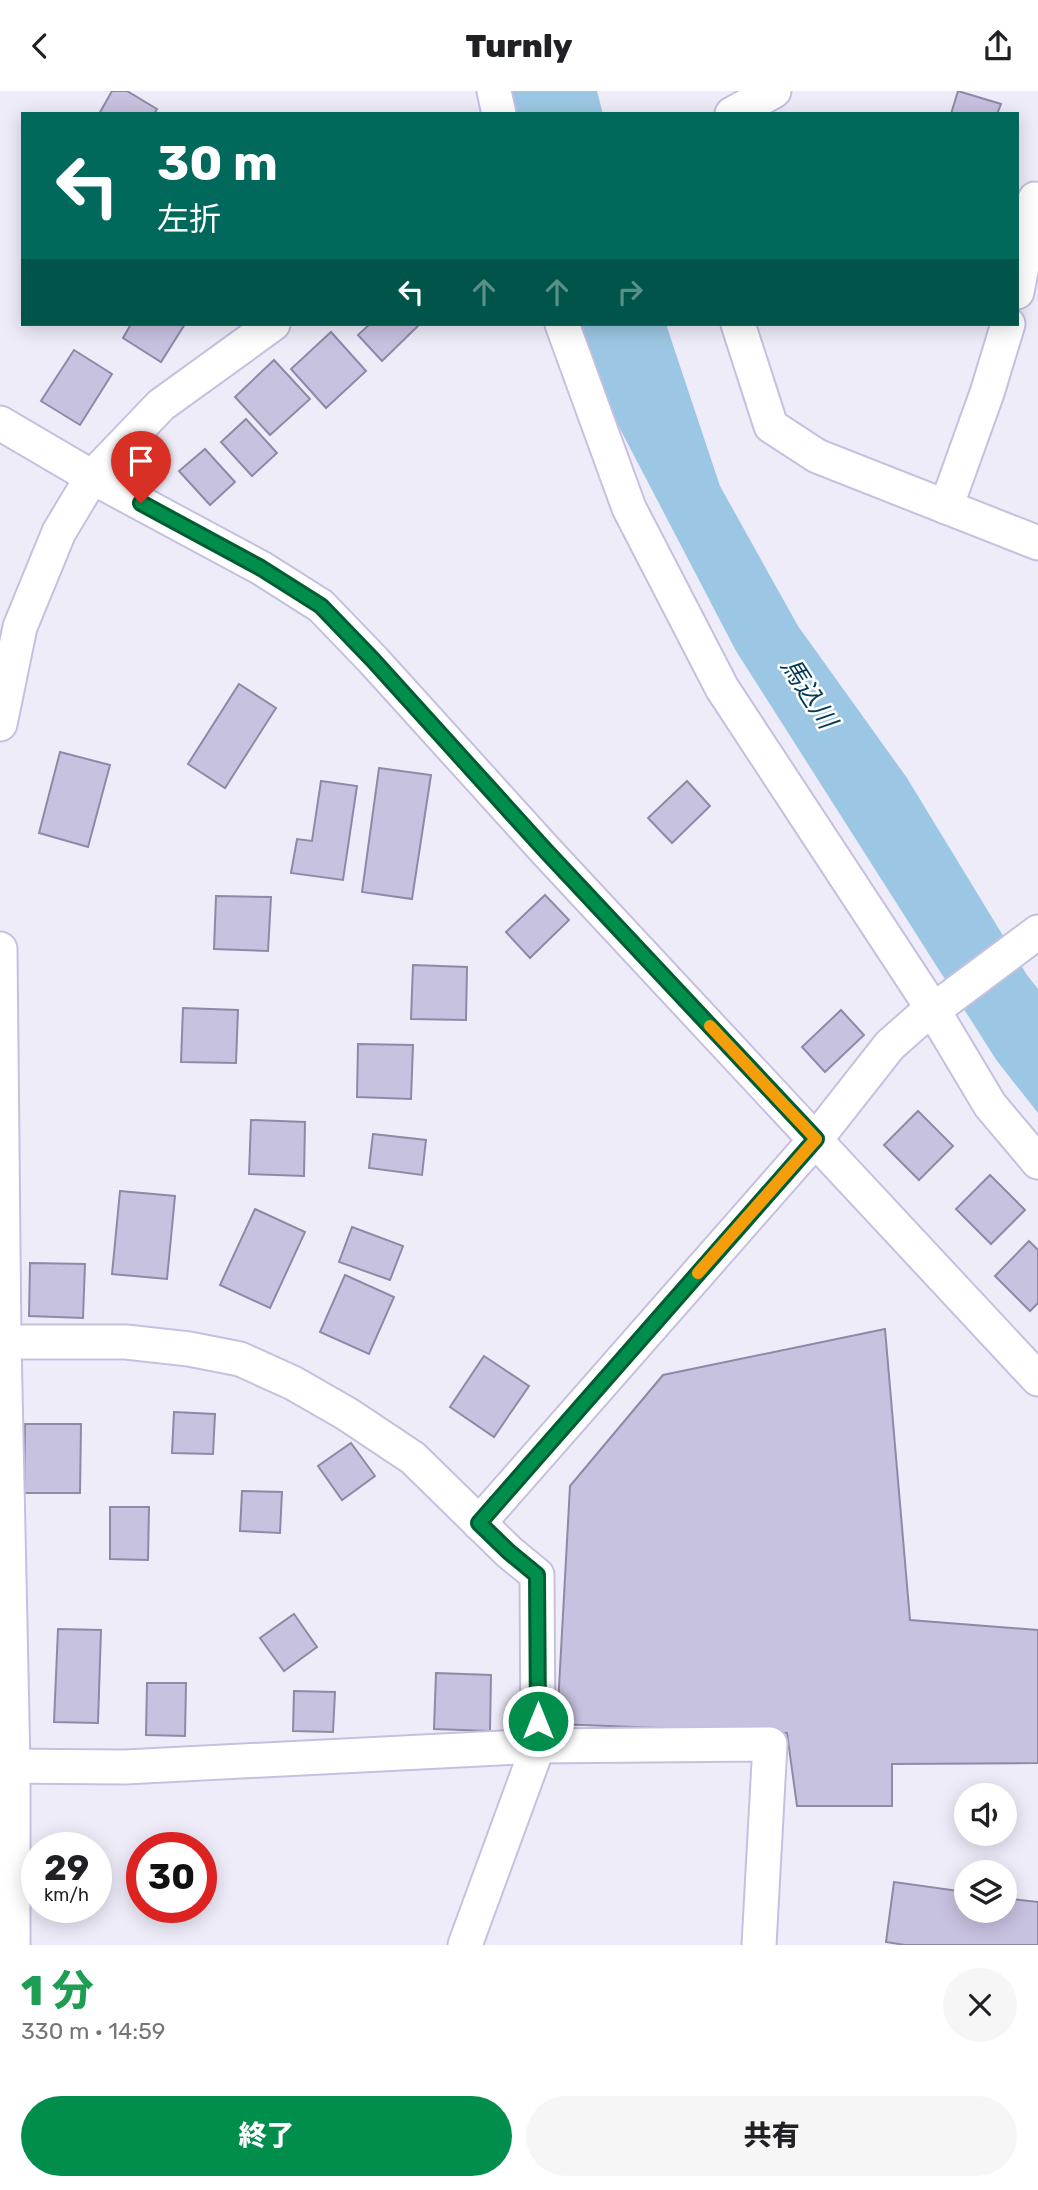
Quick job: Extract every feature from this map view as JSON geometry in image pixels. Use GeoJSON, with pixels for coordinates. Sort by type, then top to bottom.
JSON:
{"type":"FeatureCollection","features":[{"type":"Feature","properties":{"kind":"street"},"geometry":{"type":"LineString","coordinates":[[494,91],[499,112]]}},
{"type":"Feature","properties":{"kind":"street"},"geometry":{"type":"LineString","coordinates":[[736,112],[774,91]]}},
{"type":"Feature","properties":{"kind":"street"},"geometry":{"type":"LineString","coordinates":[[1019,278],[1030,198]]}},
{"type":"Feature","properties":{"kind":"street"},"geometry":{"type":"LineString","coordinates":[[0,724],[20,627],[59,532],[92,477],[161,405],[270,326]]}},
{"type":"Feature","properties":{"kind":"street"},"geometry":{"type":"LineString","coordinates":[[563,326],[629,509],[722,688],[936,1007],[990,1105],[1038,1162]]}},
{"type":"Feature","properties":{"kind":"street"},"geometry":{"type":"LineString","coordinates":[[739,326],[771,426],[817,456],[1038,543]]}},
{"type":"Feature","properties":{"kind":"street"},"geometry":{"type":"LineString","coordinates":[[946,507],[987,393],[1007,326]]}},
{"type":"Feature","properties":{"kind":"street"},"geometry":{"type":"LineString","coordinates":[[0,423],[92,477],[261,568],[321,606],[1038,1379]]}},
{"type":"Feature","properties":{"kind":"street"},"geometry":{"type":"LineString","coordinates":[[479,1523],[816,1139],[890,1045],[936,1007],[1038,932]]}},
{"type":"Feature","properties":{"kind":"street"},"geometry":{"type":"LineString","coordinates":[[0,949],[6,1766],[13,1945]]}},
{"type":"Feature","properties":{"kind":"street"},"geometry":{"type":"LineString","coordinates":[[2,1342],[126,1342],[189,1349],[240,1359],[293,1383],[347,1414],[413,1458],[509,1552],[537,1575],[538,1746],[465,1945]]}},
{"type":"Feature","properties":{"kind":"street"},"geometry":{"type":"LineString","coordinates":[[6,1766],[125,1767],[538,1746],[770,1744],[759,1945]]}},
{"type":"Feature","properties":{"kind":"water"},"geometry":{"type":"Polygon","coordinates":[[[511,91],[597,91],[602,112],[516,112],[511,91]]]}},
{"type":"Feature","properties":{"kind":"water","name":"馬込川"},"geometry":{"type":"Polygon","coordinates":[[[568,326],[667,326],[720,486],[798,626],[907,778],[1038,989],[1038,1113],[997,1061],[736,651],[568,326]]]}},
{"type":"Feature","properties":{"kind":"building"},"geometry":{"type":"Polygon","coordinates":[[[112,91],[127,91],[157,109],[155,112],[100,112],[112,91]]]}},
{"type":"Feature","properties":{"kind":"building"},"geometry":{"type":"Polygon","coordinates":[[[958,91],[1001,104],[998,112],[952,112],[958,91]]]}},
{"type":"Feature","properties":{"kind":"building"},"geometry":{"type":"Polygon","coordinates":[[[130,326],[184,326],[161,362],[123,338],[130,326]]]}},
{"type":"Feature","properties":{"kind":"building"},"geometry":{"type":"Polygon","coordinates":[[[368,326],[418,326],[382,361],[358,335],[368,326]]]}},
{"type":"Feature","properties":{"kind":"building"},"geometry":{"type":"Polygon","coordinates":[[[331,332],[366,371],[326,408],[291,369],[331,332]]]}},
{"type":"Feature","properties":{"kind":"building"},"geometry":{"type":"Polygon","coordinates":[[[74,350],[112,374],[80,425],[41,401],[74,350]]]}},
{"type":"Feature","properties":{"kind":"building"},"geometry":{"type":"Polygon","coordinates":[[[274,360],[310,399],[270,435],[235,397],[274,360]]]}},
{"type":"Feature","properties":{"kind":"building"},"geometry":{"type":"Polygon","coordinates":[[[246,419],[277,453],[252,476],[221,442],[246,419]]]}},
{"type":"Feature","properties":{"kind":"building"},"geometry":{"type":"Polygon","coordinates":[[[205,449],[235,482],[210,505],[179,471],[205,449]]]}},
{"type":"Feature","properties":{"kind":"building"},"geometry":{"type":"Polygon","coordinates":[[[239,684],[276,708],[225,788],[188,764],[239,684]]]}},
{"type":"Feature","properties":{"kind":"building"},"geometry":{"type":"Polygon","coordinates":[[[60,752],[110,765],[88,847],[39,833],[60,752]]]}},
{"type":"Feature","properties":{"kind":"building"},"geometry":{"type":"Polygon","coordinates":[[[379,768],[431,775],[412,899],[362,892],[379,768]]]}},
{"type":"Feature","properties":{"kind":"building"},"geometry":{"type":"Polygon","coordinates":[[[321,781],[357,786],[343,880],[291,873],[297,839],[312,841],[321,781]]]}},
{"type":"Feature","properties":{"kind":"building"},"geometry":{"type":"Polygon","coordinates":[[[687,781],[710,806],[672,843],[648,818],[687,781]]]}},
{"type":"Feature","properties":{"kind":"building"},"geometry":{"type":"Polygon","coordinates":[[[545,895],[569,920],[530,958],[506,932],[545,895]]]}},
{"type":"Feature","properties":{"kind":"building"},"geometry":{"type":"Polygon","coordinates":[[[216,896],[271,897],[268,951],[214,949],[216,896]]]}},
{"type":"Feature","properties":{"kind":"building"},"geometry":{"type":"Polygon","coordinates":[[[413,965],[467,967],[466,1020],[411,1019],[413,965]]]}},
{"type":"Feature","properties":{"kind":"building"},"geometry":{"type":"Polygon","coordinates":[[[183,1008],[238,1010],[236,1063],[181,1062],[183,1008]]]}},
{"type":"Feature","properties":{"kind":"building"},"geometry":{"type":"Polygon","coordinates":[[[841,1010],[864,1035],[825,1072],[802,1047],[841,1010]]]}},
{"type":"Feature","properties":{"kind":"building"},"geometry":{"type":"Polygon","coordinates":[[[358,1044],[413,1045],[411,1099],[357,1097],[358,1044]]]}},
{"type":"Feature","properties":{"kind":"building"},"geometry":{"type":"Polygon","coordinates":[[[918,1111],[953,1146],[919,1180],[884,1145],[918,1111]]]}},
{"type":"Feature","properties":{"kind":"building"},"geometry":{"type":"Polygon","coordinates":[[[251,1120],[305,1122],[304,1176],[249,1174],[251,1120]]]}},
{"type":"Feature","properties":{"kind":"building"},"geometry":{"type":"Polygon","coordinates":[[[373,1134],[426,1140],[422,1175],[369,1168],[373,1134]]]}},
{"type":"Feature","properties":{"kind":"building"},"geometry":{"type":"Polygon","coordinates":[[[990,1175],[1025,1210],[991,1244],[956,1209],[990,1175]]]}},
{"type":"Feature","properties":{"kind":"building"},"geometry":{"type":"Polygon","coordinates":[[[120,1191],[175,1196],[167,1279],[112,1274],[120,1191]]]}},
{"type":"Feature","properties":{"kind":"building"},"geometry":{"type":"Polygon","coordinates":[[[255,1209],[305,1232],[270,1308],[220,1285],[255,1209]]]}},
{"type":"Feature","properties":{"kind":"building"},"geometry":{"type":"Polygon","coordinates":[[[352,1227],[403,1246],[390,1280],[339,1262],[352,1227]]]}},
{"type":"Feature","properties":{"kind":"building"},"geometry":{"type":"Polygon","coordinates":[[[1029,1241],[1038,1250],[1038,1303],[1030,1311],[995,1276],[1029,1241]]]}},
{"type":"Feature","properties":{"kind":"building"},"geometry":{"type":"Polygon","coordinates":[[[30,1263],[85,1264],[83,1318],[29,1316],[30,1263]]]}},
{"type":"Feature","properties":{"kind":"building"},"geometry":{"type":"Polygon","coordinates":[[[345,1275],[394,1297],[369,1354],[320,1332],[345,1275]]]}},
{"type":"Feature","properties":{"kind":"building"},"geometry":{"type":"Polygon","coordinates":[[[885,1329],[910,1620],[1038,1630],[1038,1763],[892,1764],[892,1806],[797,1806],[787,1733],[557,1724],[570,1486],[663,1375],[885,1329]]]}},
{"type":"Feature","properties":{"kind":"building"},"geometry":{"type":"Polygon","coordinates":[[[484,1356],[529,1386],[494,1437],[450,1407],[484,1356]]]}},
{"type":"Feature","properties":{"kind":"building"},"geometry":{"type":"Polygon","coordinates":[[[174,1412],[215,1414],[213,1454],[172,1453],[174,1412]]]}},
{"type":"Feature","properties":{"kind":"building"},"geometry":{"type":"Polygon","coordinates":[[[25,1424],[81,1424],[80,1493],[24,1493],[25,1424]]]}},
{"type":"Feature","properties":{"kind":"building"},"geometry":{"type":"Polygon","coordinates":[[[351,1443],[375,1476],[342,1500],[318,1466],[351,1443]]]}},
{"type":"Feature","properties":{"kind":"building"},"geometry":{"type":"Polygon","coordinates":[[[242,1491],[282,1492],[280,1533],[240,1531],[242,1491]]]}},
{"type":"Feature","properties":{"kind":"building"},"geometry":{"type":"Polygon","coordinates":[[[110,1507],[149,1507],[148,1560],[110,1559],[110,1507]]]}},
{"type":"Feature","properties":{"kind":"building"},"geometry":{"type":"Polygon","coordinates":[[[294,1614],[317,1647],[284,1671],[260,1638],[294,1614]]]}},
{"type":"Feature","properties":{"kind":"building"},"geometry":{"type":"Polygon","coordinates":[[[58,1629],[101,1630],[98,1723],[54,1722],[58,1629]]]}},
{"type":"Feature","properties":{"kind":"building"},"geometry":{"type":"Polygon","coordinates":[[[436,1673],[491,1675],[490,1731],[434,1729],[436,1673]]]}},
{"type":"Feature","properties":{"kind":"building"},"geometry":{"type":"Polygon","coordinates":[[[147,1683],[186,1683],[185,1736],[146,1735],[147,1683]]]}},
{"type":"Feature","properties":{"kind":"building"},"geometry":{"type":"Polygon","coordinates":[[[294,1691],[335,1692],[333,1732],[293,1731],[294,1691]]]}},
{"type":"Feature","properties":{"kind":"building"},"geometry":{"type":"Polygon","coordinates":[[[894,1882],[954,1890],[954,1923],[1017,1923],[1017,1900],[1038,1902],[1038,1945],[905,1945],[886,1942],[894,1882]]]}},
{"type":"Feature","properties":{"kind":"slow traffic"},"geometry":{"type":"LineString","coordinates":[[698,1273],[816,1139],[710,1026]]}},
{"type":"Feature","properties":{"kind":"route"},"geometry":{"type":"LineString","coordinates":[[141,503],[261,568],[321,606],[816,1139],[479,1523],[537,1575],[538,1721]]}}]}
